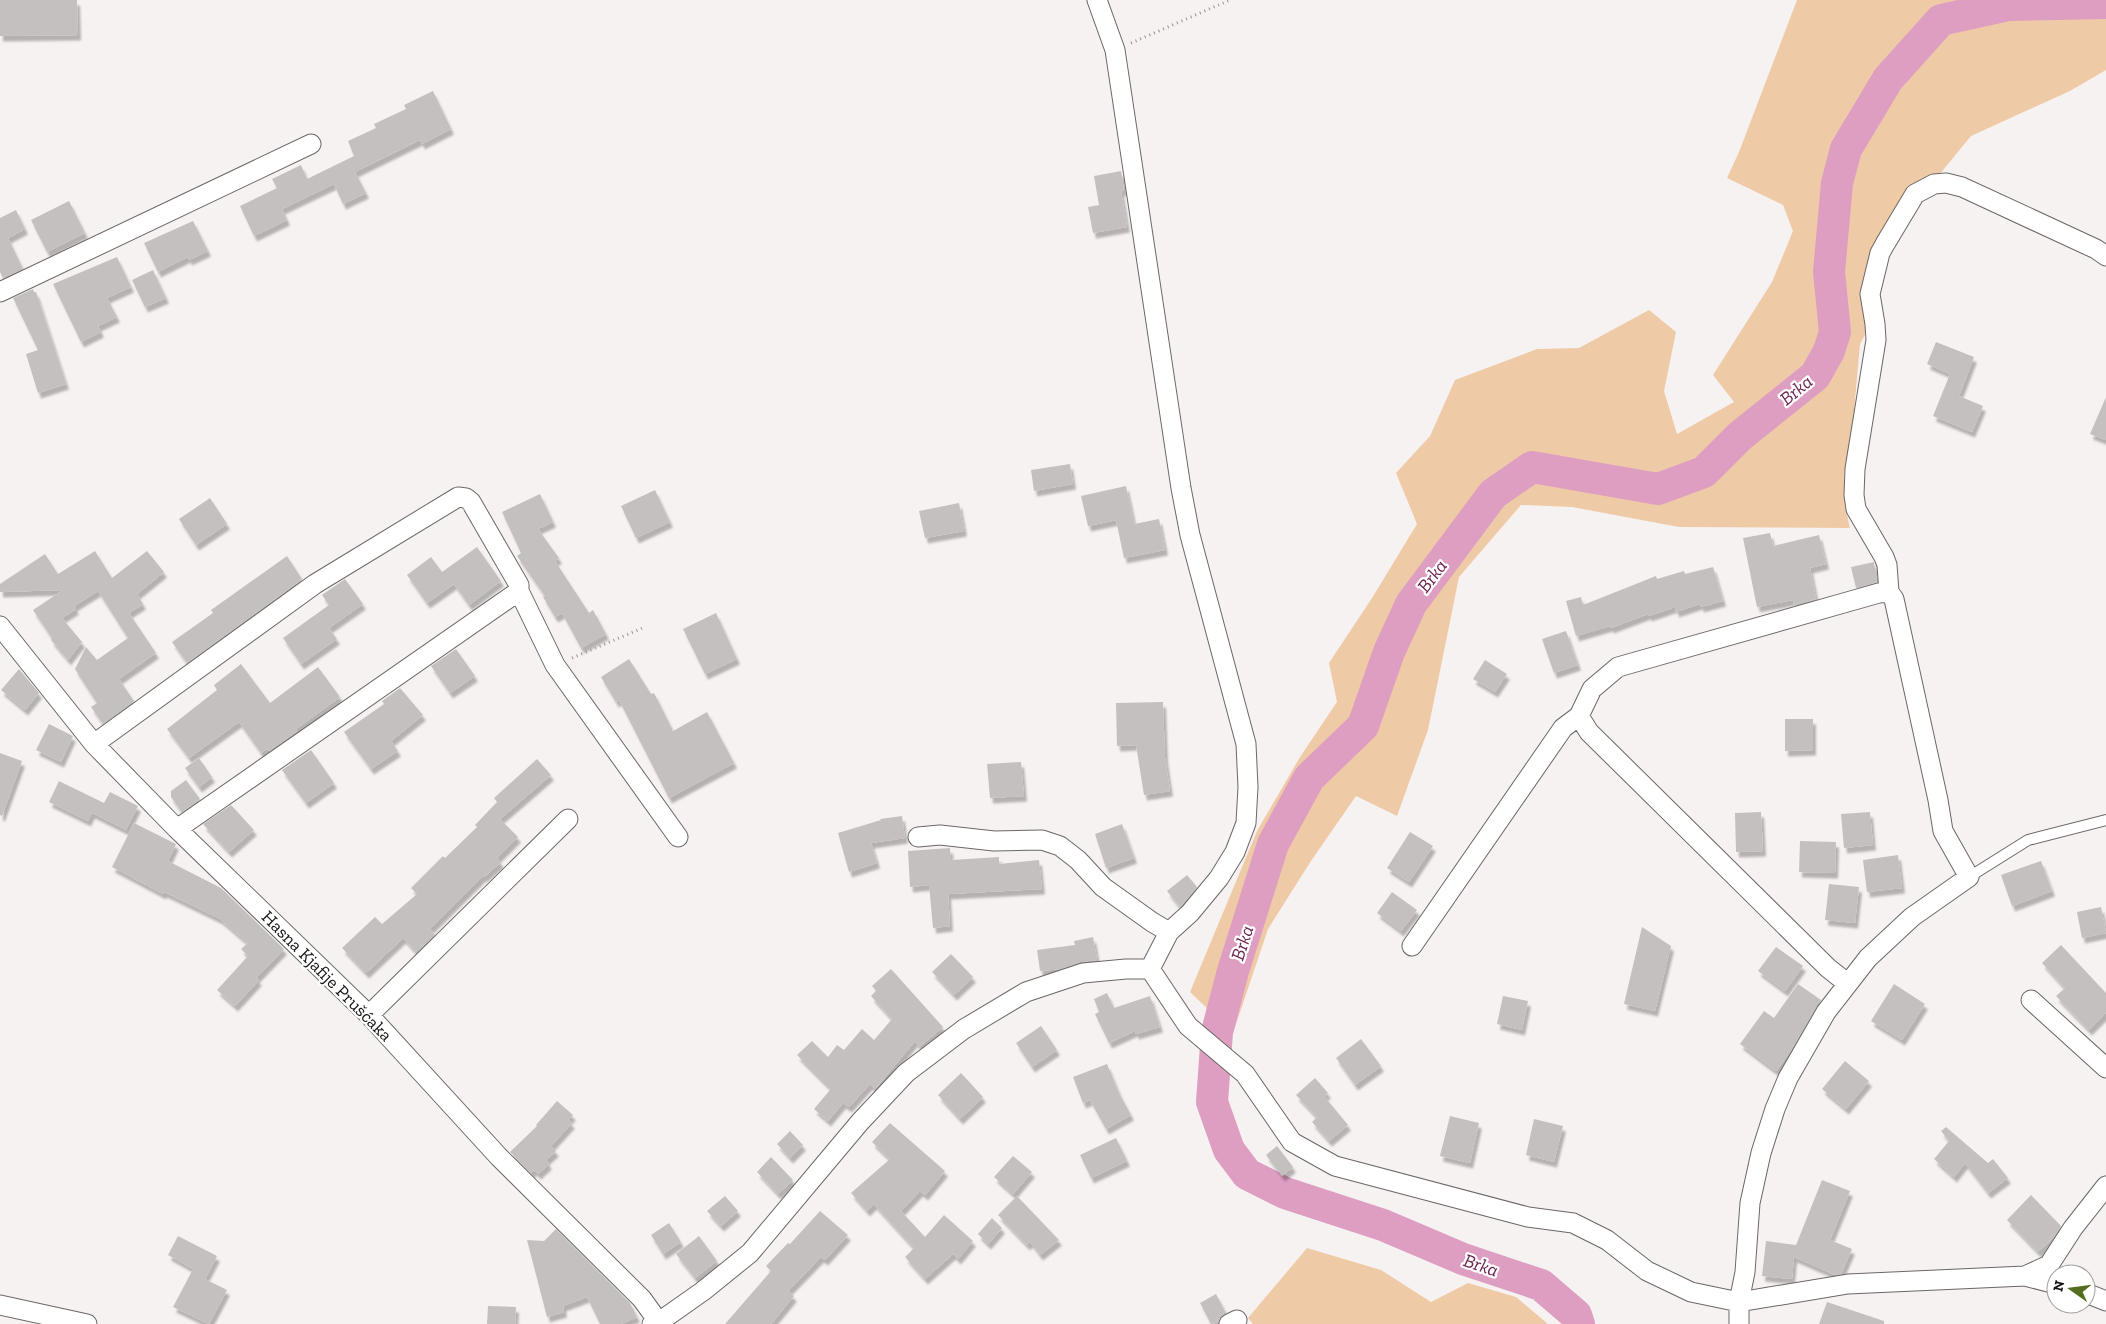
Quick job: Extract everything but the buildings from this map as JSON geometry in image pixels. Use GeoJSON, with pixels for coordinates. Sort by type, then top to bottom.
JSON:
{"type":"FeatureCollection","features":[{"type":"Feature","properties":{"kind":"street"},"geometry":{"type":"LineString","coordinates":[[1097,0],[1115,50],[1190,535],[1246,744],[1248,787],[1246,824],[1235,852],[1219,878],[1196,906],[1169,932],[1150,969]]}},
{"type":"Feature","properties":{"kind":"street"},"geometry":{"type":"LineString","coordinates":[[0,292],[311,144]]}},
{"type":"Feature","properties":{"kind":"street"},"geometry":{"type":"LineString","coordinates":[[1739,1324],[1739,1302],[1745,1272],[1750,1203],[1761,1153],[1775,1109],[1788,1078],[1821,1020],[1847,983],[1868,958],[1912,917],[1969,876],[1943,831],[1938,800],[1894,599],[1888,592],[1887,565],[1856,509],[1854,495],[1855,469],[1876,340],[1870,294],[1880,253],[1915,194],[1934,184],[1946,183],[1962,187],[2096,249],[2106,256]]}},
{"type":"Feature","properties":{"kind":"street"},"geometry":{"type":"LineString","coordinates":[[94,744],[315,584],[458,498],[466,498],[472,502],[519,585],[519,591],[555,665],[678,837]]}},
{"type":"Feature","properties":{"kind":"street"},"geometry":{"type":"LineString","coordinates":[[177,829],[519,591]]}},
{"type":"Feature","properties":{"kind":"street"},"geometry":{"type":"LineString","coordinates":[[1412,946],[1563,728],[1578,716],[1592,689],[1618,667],[1888,592]]}},
{"type":"Feature","properties":{"kind":"street","name":"Hasna Kjafije Prušćaka"},"geometry":{"type":"LineString","coordinates":[[0,626],[94,744],[177,829],[369,1014],[499,1157],[642,1299],[657,1323]]}},
{"type":"Feature","properties":{"kind":"street"},"geometry":{"type":"LineString","coordinates":[[1578,716],[1589,732],[1699,842],[1828,968],[1847,983]]}},
{"type":"Feature","properties":{"kind":"street"},"geometry":{"type":"LineString","coordinates":[[369,1014],[568,819]]}},
{"type":"Feature","properties":{"kind":"street"},"geometry":{"type":"LineString","coordinates":[[918,837],[940,835],[994,841],[1042,840],[1060,846],[1078,860],[1103,887],[1169,932]]}},
{"type":"Feature","properties":{"kind":"street"},"geometry":{"type":"LineString","coordinates":[[657,1323],[703,1291],[750,1253],[860,1122],[906,1073],[964,1029],[1026,992],[1075,976],[1126,968],[1150,969]]}},
{"type":"Feature","properties":{"kind":"street"},"geometry":{"type":"LineString","coordinates":[[1150,969],[1188,1026],[1245,1074],[1292,1142],[1335,1166],[1528,1217],[1572,1223],[1607,1240],[1646,1271],[1691,1292],[1739,1302],[1848,1284],[2025,1276],[2046,1281]]}},
{"type":"Feature","properties":{"kind":"street"},"geometry":{"type":"LineString","coordinates":[[2031,1000],[2106,1068]]}},
{"type":"Feature","properties":{"kind":"street"},"geometry":{"type":"LineString","coordinates":[[2025,1276],[2049,1265],[2073,1228],[2106,1186]]}},
{"type":"Feature","properties":{"kind":"street"},"geometry":{"type":"LineString","coordinates":[[0,1305],[88,1324]]}},
{"type":"Feature","properties":{"kind":"lane"},"geometry":{"type":"LineString","coordinates":[[1969,876],[2028,840],[2106,820]]}},
{"type":"Feature","properties":{"kind":"path"},"geometry":{"type":"LineString","coordinates":[[1115,50],[1230,0]]}},
{"type":"Feature","properties":{"kind":"path"},"geometry":{"type":"LineString","coordinates":[[555,665],[645,627]]}},
{"type":"Feature","properties":{"kind":"shaded area"},"geometry":{"type":"Polygon","coordinates":[[[1797,0],[2106,0],[2106,70],[2070,91],[1971,136],[1892,237],[1875,316],[1860,344],[1853,423],[1844,477],[1845,506],[1850,528],[1679,527],[1572,507],[1521,505],[1459,577],[1428,730],[1397,816],[1356,796],[1311,861],[1268,929],[1233,1033],[1190,992],[1257,831],[1300,757],[1337,702],[1329,663],[1372,598],[1417,524],[1396,473],[1430,436],[1455,380],[1537,349],[1579,348],[1649,310],[1676,332],[1664,391],[1677,434],[1734,402],[1713,375],[1772,282],[1793,231],[1783,205],[1727,178],[1739,152],[1797,0]]]}},
{"type":"Feature","properties":{"kind":"shaded area"},"geometry":{"type":"Polygon","coordinates":[[[1307,1248],[1381,1270],[1431,1302],[1468,1283],[1516,1297],[1548,1324],[1253,1324],[1248,1318],[1307,1248]]]}},
{"type":"Feature","properties":{"kind":"waterway","name":"Brka"},"geometry":{"type":"LineString","coordinates":[[1579,1324],[1576,1315],[1541,1285],[1463,1259],[1383,1225],[1285,1193],[1247,1174],[1229,1150],[1212,1102],[1217,1032],[1233,971],[1273,844],[1309,778],[1363,726],[1389,652],[1411,604],[1493,494],[1532,467],[1658,489],[1704,472],[1740,436],[1815,376],[1829,351],[1835,332],[1829,272],[1837,183],[1846,149],[1888,79],[1941,20],[2009,5],[2106,3]]}}]}
